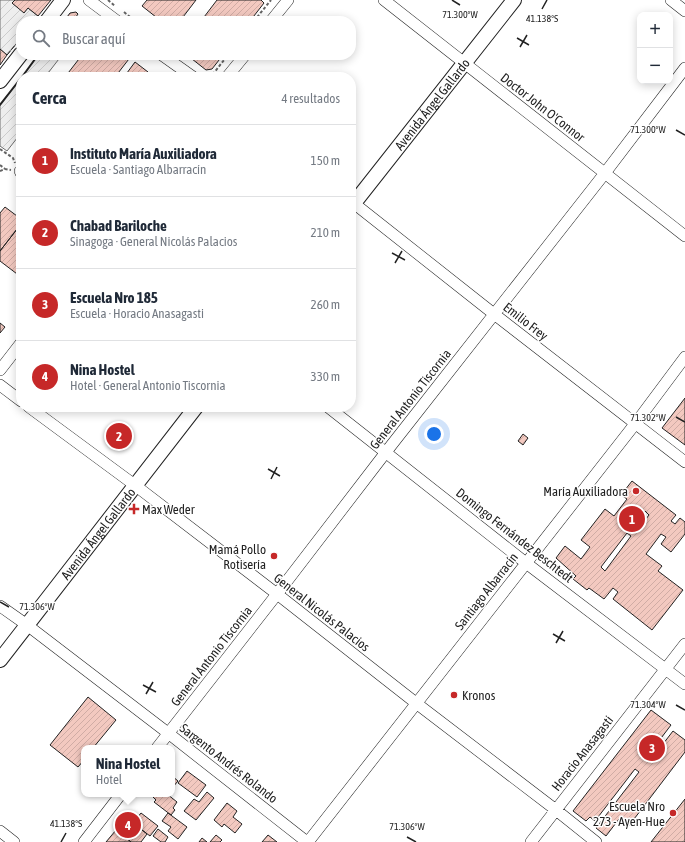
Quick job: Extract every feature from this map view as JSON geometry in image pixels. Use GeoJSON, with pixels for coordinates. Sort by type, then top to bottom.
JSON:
{"type":"FeatureCollection","features":[{"type":"Feature","properties":{"kind":"main road"},"geometry":{"type":"LineString","coordinates":[[51,16],[63,0]]}},
{"type":"Feature","properties":{"kind":"main road","name":"Avenida Ángel Gallardo"},"geometry":{"type":"LineString","coordinates":[[356,199],[514,0]]}},
{"type":"Feature","properties":{"kind":"main road"},"geometry":{"type":"LineString","coordinates":[[0,81],[16,60]]}},
{"type":"Feature","properties":{"kind":"main road","name":"Avenida Ángel Gallardo"},"geometry":{"type":"LineString","coordinates":[[0,660],[192,412]]}},
{"type":"Feature","properties":{"kind":"street"},"geometry":{"type":"LineString","coordinates":[[89,0],[110,16]]}},
{"type":"Feature","properties":{"kind":"street"},"geometry":{"type":"LineString","coordinates":[[275,16],[288,0]]}},
{"type":"Feature","properties":{"kind":"street","name":"Doctor John O'Connor"},"geometry":{"type":"LineString","coordinates":[[384,0],[685,236]]}},
{"type":"Feature","properties":{"kind":"street"},"geometry":{"type":"LineString","coordinates":[[671,0],[685,11]]}},
{"type":"Feature","properties":{"kind":"street"},"geometry":{"type":"LineString","coordinates":[[173,60],[192,72]]}},
{"type":"Feature","properties":{"kind":"street"},"geometry":{"type":"LineString","coordinates":[[232,72],[241,60]]}},
{"type":"Feature","properties":{"kind":"street","name":"General Antonio Tiscornia"},"geometry":{"type":"LineString","coordinates":[[159,745],[386,452],[605,173],[685,68]]}},
{"type":"Feature","properties":{"kind":"street","name":"Emilio Frey"},"geometry":{"type":"LineString","coordinates":[[356,207],[685,462]]}},
{"type":"Feature","properties":{"kind":"street"},"geometry":{"type":"LineString","coordinates":[[0,370],[16,349]]}},
{"type":"Feature","properties":{"kind":"street","name":"Santiago Albarracín"},"geometry":{"type":"LineString","coordinates":[[307,842],[635,424],[685,357]]}},
{"type":"Feature","properties":{"kind":"street"},"geometry":{"type":"LineString","coordinates":[[0,385],[16,397]]}},
{"type":"Feature","properties":{"kind":"street","name":"General Nicolás Palacios"},"geometry":{"type":"LineString","coordinates":[[36,412],[136,486],[277,594],[596,842]]}},
{"type":"Feature","properties":{"kind":"street","name":"Domingo Fernández Beschtedt"},"geometry":{"type":"LineString","coordinates":[[334,412],[685,684]]}},
{"type":"Feature","properties":{"kind":"street","name":"Sargento Andrés Rolando"},"geometry":{"type":"LineString","coordinates":[[0,606],[168,733],[307,842]]}},
{"type":"Feature","properties":{"kind":"street","name":"Horacio Anasagasti"},"geometry":{"type":"LineString","coordinates":[[531,842],[685,644]]}},
{"type":"Feature","properties":{"kind":"street"},"geometry":{"type":"LineString","coordinates":[[84,842],[119,797]]}},
{"type":"Feature","properties":{"kind":"street"},"geometry":{"type":"LineString","coordinates":[[0,832],[14,842]]}},
{"type":"Feature","properties":{"kind":"path"},"geometry":{"type":"LineString","coordinates":[[258,16],[271,0]]}},
{"type":"Feature","properties":{"kind":"path"},"geometry":{"type":"LineString","coordinates":[[215,72],[224,60]]}},
{"type":"Feature","properties":{"kind":"path"},"geometry":{"type":"LineString","coordinates":[[0,149],[13,158]]}},
{"type":"Feature","properties":{"kind":"path"},"geometry":{"type":"LineString","coordinates":[[0,165],[5,169],[0,171]]}},
{"type":"Feature","properties":{"kind":"shaded area"},"geometry":{"type":"Polygon","coordinates":[[[0,0],[15,0],[12,3],[24,12],[28,8],[38,16],[16,16],[16,44],[7,55],[0,49],[0,0]]]}},
{"type":"Feature","properties":{"kind":"shaded area"},"geometry":{"type":"Polygon","coordinates":[[[34,60],[58,60],[49,72],[26,72],[34,60]]]}},
{"type":"Feature","properties":{"kind":"shaded area"},"geometry":{"type":"Polygon","coordinates":[[[16,84],[16,139],[7,151],[0,146],[0,105],[16,84]]]}},
{"type":"Feature","properties":{"kind":"building"},"geometry":{"type":"Polygon","coordinates":[[[15,0],[51,0],[38,16],[28,8],[24,13],[12,3],[15,0]]]}},
{"type":"Feature","properties":{"kind":"building"},"geometry":{"type":"Polygon","coordinates":[[[147,0],[196,0],[184,16],[155,16],[142,6],[147,0]]]}},
{"type":"Feature","properties":{"kind":"building"},"geometry":{"type":"Polygon","coordinates":[[[217,0],[261,0],[264,3],[254,16],[205,16],[217,0]]]}},
{"type":"Feature","properties":{"kind":"building"},"geometry":{"type":"Polygon","coordinates":[[[76,12],[78,14],[77,16],[68,16],[70,13],[76,12]]]}},
{"type":"Feature","properties":{"kind":"building"},"geometry":{"type":"Polygon","coordinates":[[[0,49],[7,55],[0,65],[0,49]]]}},
{"type":"Feature","properties":{"kind":"building"},"geometry":{"type":"Polygon","coordinates":[[[78,60],[128,60],[119,72],[69,72],[78,60]]]}},
{"type":"Feature","properties":{"kind":"building"},"geometry":{"type":"Polygon","coordinates":[[[193,60],[219,60],[212,69],[206,70],[193,60]]]}},
{"type":"Feature","properties":{"kind":"building"},"geometry":{"type":"Polygon","coordinates":[[[135,62],[148,72],[128,72],[135,62]]]}},
{"type":"Feature","properties":{"kind":"building"},"geometry":{"type":"Polygon","coordinates":[[[5,207],[16,215],[16,230],[0,251],[0,213],[5,207]]]}},
{"type":"Feature","properties":{"kind":"building"},"geometry":{"type":"Polygon","coordinates":[[[16,230],[16,273],[0,261],[0,251],[16,230]]]}},
{"type":"Feature","properties":{"kind":"building"},"geometry":{"type":"Polygon","coordinates":[[[0,323],[5,327],[0,333],[0,323]]]}},
{"type":"Feature","properties":{"kind":"building"},"geometry":{"type":"Polygon","coordinates":[[[685,398],[685,445],[662,428],[685,398]]]}},
{"type":"Feature","properties":{"kind":"building"},"geometry":{"type":"Polygon","coordinates":[[[120,427],[127,433],[119,445],[111,439],[120,427]]]}},
{"type":"Feature","properties":{"kind":"building"},"geometry":{"type":"Polygon","coordinates":[[[523,434],[528,438],[523,445],[518,441],[523,434]]]}},
{"type":"Feature","properties":{"kind":"building"},"geometry":{"type":"Polygon","coordinates":[[[632,481],[676,515],[671,521],[675,524],[680,518],[685,522],[685,534],[671,552],[661,544],[666,537],[661,534],[646,554],[662,566],[658,571],[683,590],[652,630],[613,599],[618,592],[613,588],[604,599],[589,588],[587,590],[573,579],[576,576],[556,558],[565,546],[581,559],[590,547],[581,540],[605,509],[614,516],[627,499],[621,495],[632,481]],[[645,511],[634,525],[639,528],[649,515],[645,511]],[[627,533],[601,567],[605,571],[631,536],[627,533]]]}},
{"type":"Feature","properties":{"kind":"building"},"geometry":{"type":"Polygon","coordinates":[[[88,697],[116,720],[95,745],[81,745],[81,764],[78,767],[50,745],[88,697]]]}},
{"type":"Feature","properties":{"kind":"building"},"geometry":{"type":"Polygon","coordinates":[[[651,710],[671,725],[649,754],[653,757],[673,731],[685,740],[685,752],[628,827],[619,819],[606,836],[596,828],[639,772],[635,769],[595,821],[590,817],[586,821],[573,811],[651,710]]]}},
{"type":"Feature","properties":{"kind":"building"},"geometry":{"type":"Polygon","coordinates":[[[187,771],[206,785],[197,797],[178,783],[187,771]]]}},
{"type":"Feature","properties":{"kind":"building"},"geometry":{"type":"Polygon","coordinates":[[[207,792],[214,798],[196,820],[184,811],[194,799],[199,802],[207,792]]]}},
{"type":"Feature","properties":{"kind":"building"},"geometry":{"type":"Polygon","coordinates":[[[153,797],[171,797],[177,802],[173,808],[175,810],[171,815],[154,802],[156,800],[153,797]]]}},
{"type":"Feature","properties":{"kind":"building"},"geometry":{"type":"Polygon","coordinates":[[[685,799],[685,842],[651,842],[685,799]]]}},
{"type":"Feature","properties":{"kind":"building"},"geometry":{"type":"Polygon","coordinates":[[[227,803],[237,811],[233,817],[242,824],[235,833],[224,824],[222,827],[214,820],[227,803]]]}},
{"type":"Feature","properties":{"kind":"building"},"geometry":{"type":"Polygon","coordinates":[[[141,813],[158,826],[150,836],[133,823],[141,813]]]}},
{"type":"Feature","properties":{"kind":"building"},"geometry":{"type":"Polygon","coordinates":[[[168,813],[187,827],[178,839],[168,831],[171,827],[162,821],[168,813]]]}},
{"type":"Feature","properties":{"kind":"building"},"geometry":{"type":"Polygon","coordinates":[[[133,823],[147,834],[141,842],[131,842],[118,831],[123,825],[129,829],[133,823]]]}},
{"type":"Feature","properties":{"kind":"building"},"geometry":{"type":"Polygon","coordinates":[[[158,829],[168,837],[165,842],[161,842],[153,836],[158,829]]]}},
{"type":"Feature","properties":{"kind":"building"},"geometry":{"type":"Polygon","coordinates":[[[116,830],[118,831],[131,842],[106,842],[116,830]]]}},
{"type":"Feature","properties":{"kind":"building"},"geometry":{"type":"Polygon","coordinates":[[[216,835],[222,840],[220,842],[210,842],[216,835]]]}},
{"type":"Feature","properties":{"kind":"building"},"geometry":{"type":"Polygon","coordinates":[[[268,835],[277,842],[262,842],[268,835]]]}},
{"type":"Feature","properties":{"kind":"building"},"geometry":{"type":"Polygon","coordinates":[[[202,838],[207,842],[199,842],[202,838]]]}},
{"type":"Feature","properties":{"kind":"fence"},"geometry":{"type":"LineString","coordinates":[[7,55],[16,44]]}},
{"type":"Feature","properties":{"kind":"wall"},"geometry":{"type":"LineString","coordinates":[[26,72],[34,60]]}},
{"type":"Feature","properties":{"kind":"wall"},"geometry":{"type":"LineString","coordinates":[[0,105],[16,84]]}},
{"type":"Feature","properties":{"kind":"place","name":"Chabad Bariloche"},"geometry":{"type":"Point","coordinates":[119,436]}},
{"type":"Feature","properties":{"kind":"place","name":"María Auxiliadora"},"geometry":{"type":"Point","coordinates":[636,491]}},
{"type":"Feature","properties":{"kind":"place","name":"Max Weder"},"geometry":{"type":"Point","coordinates":[134,509]}},
{"type":"Feature","properties":{"kind":"place","name":"Instituto María Auxiliadora"},"geometry":{"type":"Point","coordinates":[632,519]}},
{"type":"Feature","properties":{"kind":"place","name":"Mamá Pollo Rotisería"},"geometry":{"type":"Point","coordinates":[274,556]}},
{"type":"Feature","properties":{"kind":"place","name":"Kronos"},"geometry":{"type":"Point","coordinates":[454,695]}},
{"type":"Feature","properties":{"kind":"place","name":"Escuela Nro 185"},"geometry":{"type":"Point","coordinates":[652,748]}},
{"type":"Feature","properties":{"kind":"place","name":"Escuela Nro 273 - Ayen-Hue"},"geometry":{"type":"Point","coordinates":[673,813]}},
{"type":"Feature","properties":{"kind":"place","name":"Nina Hostel"},"geometry":{"type":"Point","coordinates":[128,825]}}]}
